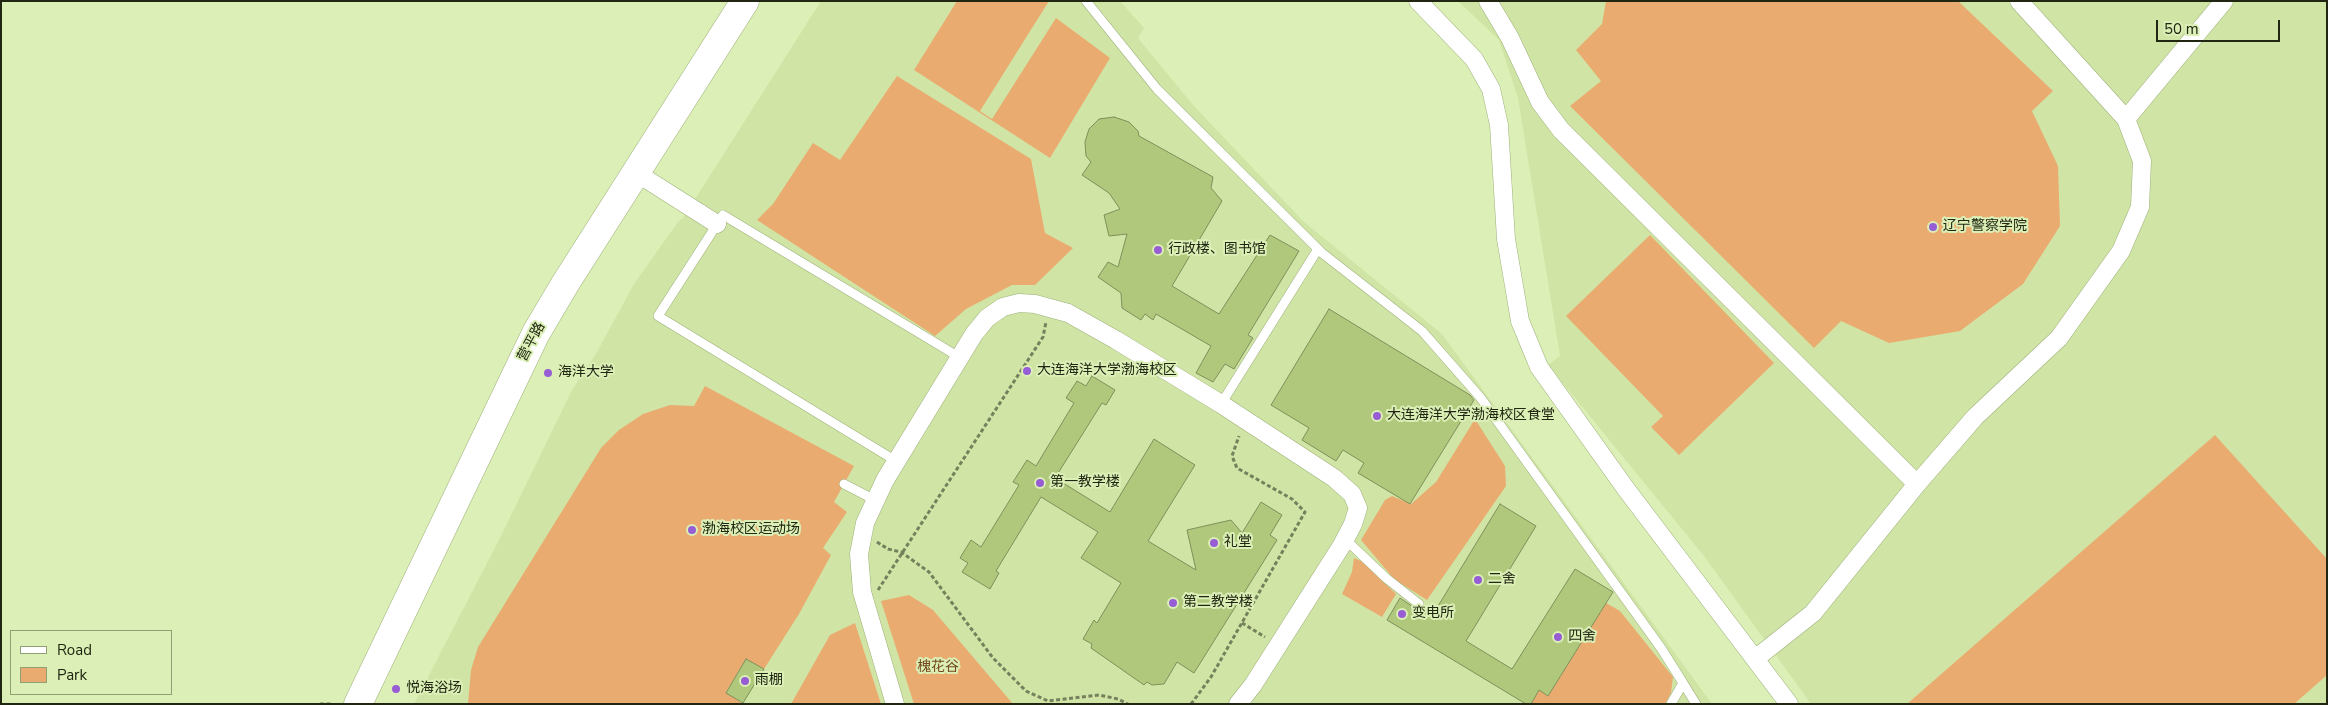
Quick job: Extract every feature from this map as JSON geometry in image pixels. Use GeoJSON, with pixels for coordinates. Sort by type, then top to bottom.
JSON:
{"type":"FeatureCollection","features":[{"type":"Feature","properties":{"kind":"highway","name":"营平路"},"geometry":{"type":"LineString","coordinates":[[358,704],[532,341],[635,172],[745,1]]}},
{"type":"Feature","properties":{"kind":"street"},"geometry":{"type":"LineString","coordinates":[[1418,1],[1474,59],[1491,89],[1499,125],[1506,239],[1520,322],[1539,366],[1626,489],[1789,704]]}},
{"type":"Feature","properties":{"kind":"street"},"geometry":{"type":"LineString","coordinates":[[1488,1],[1510,38],[1540,102],[1561,130],[1917,484]]}},
{"type":"Feature","properties":{"kind":"street"},"geometry":{"type":"LineString","coordinates":[[1755,659],[1813,613],[1917,484],[1974,417],[2058,338],[2121,251],[2140,207],[2142,161],[2126,119],[2019,1]]}},
{"type":"Feature","properties":{"kind":"street"},"geometry":{"type":"LineString","coordinates":[[2126,119],[2224,1]]}},
{"type":"Feature","properties":{"kind":"street"},"geometry":{"type":"LineString","coordinates":[[635,172],[717,224]]}},
{"type":"Feature","properties":{"kind":"street"},"geometry":{"type":"LineString","coordinates":[[895,704],[862,592],[859,554],[865,523],[896,461],[959,357],[986,318],[1003,307],[1019,303],[1035,304],[1068,313],[1248,421],[1334,478],[1352,494],[1358,508],[1353,524],[1345,539],[1279,645],[1238,704]]}},
{"type":"Feature","properties":{"kind":"lane"},"geometry":{"type":"LineString","coordinates":[[1086,1],[1157,89],[1318,249],[1422,331],[1474,390],[1661,648],[1696,704]]}},
{"type":"Feature","properties":{"kind":"lane"},"geometry":{"type":"LineString","coordinates":[[896,461],[658,316],[723,215],[959,357]]}},
{"type":"Feature","properties":{"kind":"lane"},"geometry":{"type":"LineString","coordinates":[[1221,404],[1318,249]]}},
{"type":"Feature","properties":{"kind":"lane"},"geometry":{"type":"LineString","coordinates":[[844,484],[875,500]]}},
{"type":"Feature","properties":{"kind":"lane"},"geometry":{"type":"LineString","coordinates":[[1345,539],[1386,578],[1419,604]]}},
{"type":"Feature","properties":{"kind":"lane"},"geometry":{"type":"LineString","coordinates":[[1671,704],[1683,683]]}},
{"type":"Feature","properties":{"kind":"path"},"geometry":{"type":"LineString","coordinates":[[866,609],[1043,337],[1048,308]]}},
{"type":"Feature","properties":{"kind":"path"},"geometry":{"type":"LineString","coordinates":[[1191,704],[1197,698],[1242,623],[1305,512],[1292,499],[1237,468],[1232,456],[1237,439],[1248,421]]}},
{"type":"Feature","properties":{"kind":"path"},"geometry":{"type":"LineString","coordinates":[[865,523],[873,540],[888,549],[902,552],[928,572],[993,658],[1026,691],[1048,701],[1098,695],[1118,699],[1128,704]]}},
{"type":"Feature","properties":{"kind":"path"},"geometry":{"type":"LineString","coordinates":[[1242,623],[1279,645]]}},
{"type":"Feature","properties":{"kind":"path"},"geometry":{"type":"LineString","coordinates":[[320,704],[333,704]]}},
{"type":"Feature","properties":{"kind":"shaded area","name":"大连海洋大学渤海校区"},"geometry":{"type":"Polygon","coordinates":[[[821,1],[1120,1],[1144,28],[1138,38],[1193,105],[1304,222],[1442,334],[1712,704],[414,704],[500,538],[572,390],[597,352],[634,284],[678,222],[683,218],[821,1]]]}},
{"type":"Feature","properties":{"kind":"shaded area","name":"辽宁警察学院"},"geometry":{"type":"Polygon","coordinates":[[[1458,1],[2327,1],[2327,704],[1811,704],[1704,556],[1548,365],[1560,356],[1518,98],[1499,40],[1458,1]]]}},
{"type":"Feature","properties":{"kind":"green space"},"geometry":{"type":"Polygon","coordinates":[[[957,1],[1049,1],[980,111],[992,119],[1056,18],[1110,58],[1050,158],[914,70],[957,1]]]}},
{"type":"Feature","properties":{"kind":"green space"},"geometry":{"type":"Polygon","coordinates":[[[1606,1],[1958,1],[2053,91],[2032,111],[2058,166],[2060,226],[2023,284],[1960,331],[1889,343],[1841,321],[1814,348],[1570,106],[1601,81],[1576,50],[1602,24],[1606,1]]]}},
{"type":"Feature","properties":{"kind":"green space"},"geometry":{"type":"Polygon","coordinates":[[[897,76],[1031,159],[1045,233],[1073,248],[1035,285],[1012,285],[966,309],[935,336],[757,220],[773,204],[813,143],[840,160],[897,76]]]}},
{"type":"Feature","properties":{"kind":"green space"},"geometry":{"type":"Polygon","coordinates":[[[1650,235],[1774,363],[1679,455],[1651,427],[1663,416],[1566,316],[1650,235]]]}},
{"type":"Feature","properties":{"kind":"green space","name":"渤海校区运动场"},"geometry":{"type":"Polygon","coordinates":[[[705,386],[854,466],[834,502],[847,512],[823,548],[831,555],[799,614],[764,669],[746,659],[726,692],[743,704],[468,704],[471,670],[478,647],[601,448],[619,430],[643,414],[670,405],[694,406],[705,386]]]}},
{"type":"Feature","properties":{"kind":"green space"},"geometry":{"type":"Polygon","coordinates":[[[1475,419],[1505,466],[1506,486],[1427,600],[1394,579],[1361,540],[1385,500],[1392,496],[1411,504],[1436,482],[1475,419]]]}},
{"type":"Feature","properties":{"kind":"green space"},"geometry":{"type":"Polygon","coordinates":[[[2215,435],[2327,559],[2327,675],[2294,704],[1907,704],[2215,435]]]}},
{"type":"Feature","properties":{"kind":"green space"},"geometry":{"type":"Polygon","coordinates":[[[1354,558],[1363,562],[1396,594],[1382,617],[1342,594],[1352,572],[1354,558]]]}},
{"type":"Feature","properties":{"kind":"green space","name":"槐花谷"},"geometry":{"type":"Polygon","coordinates":[[[909,595],[933,610],[1013,704],[914,704],[881,601],[909,595]]]}},
{"type":"Feature","properties":{"kind":"green space"},"geometry":{"type":"Polygon","coordinates":[[[1606,603],[1620,611],[1673,677],[1671,693],[1665,704],[1531,704],[1539,690],[1548,696],[1606,603]]]}},
{"type":"Feature","properties":{"kind":"green space"},"geometry":{"type":"Polygon","coordinates":[[[855,623],[881,704],[791,704],[830,635],[855,623]]]}},
{"type":"Feature","properties":{"kind":"building","name":"行政楼、图书馆"},"geometry":{"type":"Polygon","coordinates":[[[1114,117],[1129,122],[1138,131],[1139,136],[1213,177],[1211,188],[1222,201],[1172,286],[1219,314],[1270,235],[1299,251],[1248,335],[1253,338],[1234,369],[1225,364],[1213,382],[1196,373],[1211,346],[1156,314],[1153,320],[1145,314],[1141,320],[1122,308],[1121,293],[1098,277],[1108,262],[1118,267],[1127,234],[1109,236],[1104,215],[1120,209],[1109,193],[1082,175],[1091,162],[1086,156],[1085,142],[1089,129],[1099,119],[1114,117]]]}},
{"type":"Feature","properties":{"kind":"building","name":"大连海洋大学渤海校区食堂"},"geometry":{"type":"Polygon","coordinates":[[[1329,309],[1470,395],[1474,400],[1410,504],[1358,473],[1364,463],[1343,450],[1336,461],[1302,440],[1309,428],[1271,405],[1329,309]]]}},
{"type":"Feature","properties":{"kind":"building"},"geometry":{"type":"Polygon","coordinates":[[[1092,376],[1115,390],[1106,405],[1102,403],[1055,478],[1110,512],[1154,439],[1195,465],[1148,541],[1196,570],[1187,530],[1231,520],[1242,533],[1261,502],[1282,515],[1270,535],[1277,540],[1194,673],[1177,662],[1164,684],[1152,685],[1147,682],[1144,685],[1091,648],[1092,644],[1083,639],[1094,620],[1097,623],[1121,583],[1081,558],[1098,532],[1041,497],[996,571],[999,573],[990,589],[962,572],[968,563],[960,558],[971,540],[981,547],[1019,485],[1013,482],[1027,460],[1036,466],[1074,403],[1066,398],[1077,381],[1086,386],[1092,376]]]}},
{"type":"Feature","properties":{"kind":"building"},"geometry":{"type":"Polygon","coordinates":[[[1500,504],[1536,526],[1466,641],[1512,669],[1575,569],[1613,592],[1548,696],[1539,690],[1531,704],[1526,704],[1387,620],[1400,598],[1416,609],[1432,616],[1500,504]]]}},
{"type":"Feature","properties":{"kind":"building","name":"雨棚"},"geometry":{"type":"Polygon","coordinates":[[[746,659],[764,669],[743,703],[726,693],[746,659]]]}},
{"type":"Feature","properties":{"kind":"place","name":"辽宁警察学院"},"geometry":{"type":"Point","coordinates":[1933,227]}},
{"type":"Feature","properties":{"kind":"place","name":"行政楼、图书馆"},"geometry":{"type":"Point","coordinates":[1158,250]}},
{"type":"Feature","properties":{"kind":"place","name":"大连海洋大学渤海校区"},"geometry":{"type":"Point","coordinates":[1027,371]}},
{"type":"Feature","properties":{"kind":"place","name":"海洋大学"},"geometry":{"type":"Point","coordinates":[548,373]}},
{"type":"Feature","properties":{"kind":"place","name":"大连海洋大学渤海校区食堂"},"geometry":{"type":"Point","coordinates":[1377,416]}},
{"type":"Feature","properties":{"kind":"place","name":"第一教学楼"},"geometry":{"type":"Point","coordinates":[1040,483]}},
{"type":"Feature","properties":{"kind":"place","name":"渤海校区运动场"},"geometry":{"type":"Point","coordinates":[692,530]}},
{"type":"Feature","properties":{"kind":"place","name":"礼堂"},"geometry":{"type":"Point","coordinates":[1214,543]}},
{"type":"Feature","properties":{"kind":"place","name":"二舍"},"geometry":{"type":"Point","coordinates":[1478,580]}},
{"type":"Feature","properties":{"kind":"place","name":"第二教学楼"},"geometry":{"type":"Point","coordinates":[1173,603]}},
{"type":"Feature","properties":{"kind":"place","name":"变电所"},"geometry":{"type":"Point","coordinates":[1402,614]}},
{"type":"Feature","properties":{"kind":"place","name":"四舍"},"geometry":{"type":"Point","coordinates":[1558,637]}},
{"type":"Feature","properties":{"kind":"place","name":"雨棚"},"geometry":{"type":"Point","coordinates":[745,681]}},
{"type":"Feature","properties":{"kind":"place","name":"悦海浴场"},"geometry":{"type":"Point","coordinates":[396,689]}}]}
